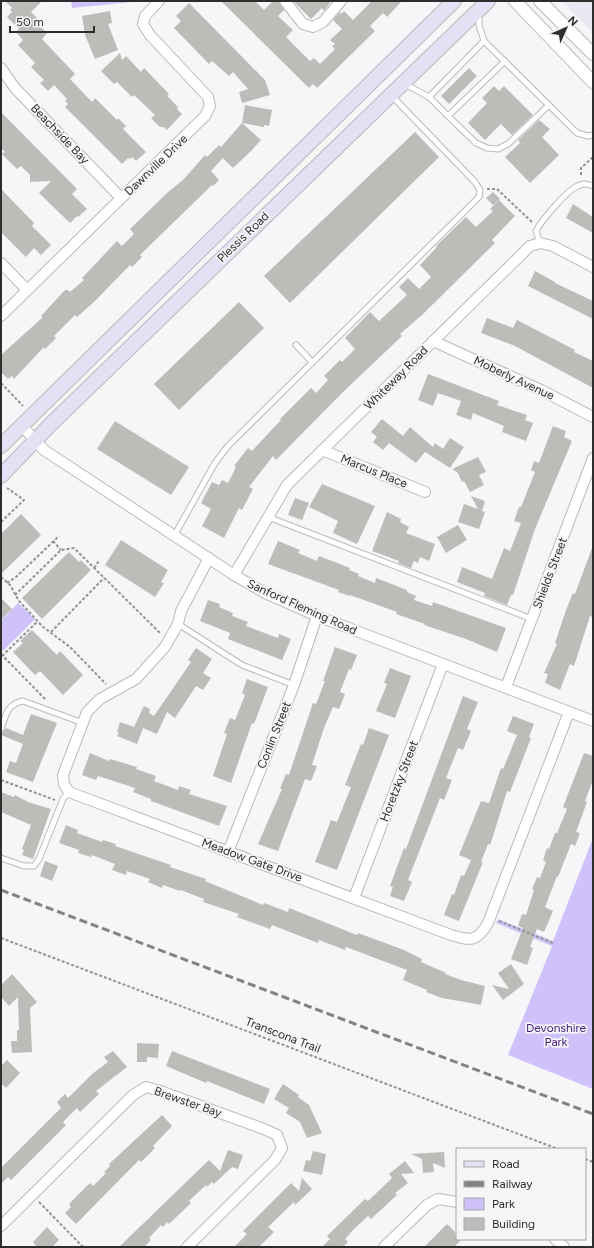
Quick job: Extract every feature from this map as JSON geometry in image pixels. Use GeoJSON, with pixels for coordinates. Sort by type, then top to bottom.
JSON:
{"type":"FeatureCollection","features":[{"type":"Feature","properties":{"kind":"main road","name":"Plessis Road"},"geometry":{"type":"LineString","coordinates":[[1,446],[450,3]]}},
{"type":"Feature","properties":{"kind":"main road","name":"Plessis Road"},"geometry":{"type":"LineString","coordinates":[[4,482],[35,441],[483,5]]}},
{"type":"Feature","properties":{"kind":"street","name":"Dawnville Drive"},"geometry":{"type":"LineString","coordinates":[[1,316],[206,116],[210,106],[208,97],[202,88],[150,35],[143,24],[145,16],[159,1]]}},
{"type":"Feature","properties":{"kind":"street"},"geometry":{"type":"LineString","coordinates":[[285,1],[303,24],[313,27],[323,22],[341,1]]}},
{"type":"Feature","properties":{"kind":"street"},"geometry":{"type":"LineString","coordinates":[[515,1],[593,82]]}},
{"type":"Feature","properties":{"kind":"street"},"geometry":{"type":"LineString","coordinates":[[540,1],[593,54]]}},
{"type":"Feature","properties":{"kind":"street","name":"Beachside Bay"},"geometry":{"type":"LineString","coordinates":[[1,68],[15,88],[121,198]]}},
{"type":"Feature","properties":{"kind":"street"},"geometry":{"type":"LineString","coordinates":[[540,242],[553,246],[593,267]]}},
{"type":"Feature","properties":{"kind":"street","name":"Whiteway Road"},"geometry":{"type":"LineString","coordinates":[[234,575],[286,485],[530,246],[540,242]]}},
{"type":"Feature","properties":{"kind":"street"},"geometry":{"type":"LineString","coordinates":[[1,263],[27,290]]}},
{"type":"Feature","properties":{"kind":"street","name":"Moberly Avenue"},"geometry":{"type":"LineString","coordinates":[[433,341],[541,390],[593,417]]}},
{"type":"Feature","properties":{"kind":"street","name":"Sanford Fleming Road"},"geometry":{"type":"LineString","coordinates":[[22,426],[44,450],[234,575],[265,593],[317,616],[593,721]]}},
{"type":"Feature","properties":{"kind":"street","name":"Marcus Place"},"geometry":{"type":"LineString","coordinates":[[322,450],[425,492]]}},
{"type":"Feature","properties":{"kind":"street","name":"Shields Street"},"geometry":{"type":"LineString","coordinates":[[506,687],[593,458]]}},
{"type":"Feature","properties":{"kind":"street"},"geometry":{"type":"LineString","coordinates":[[69,792],[64,784],[63,775],[87,712],[100,699],[136,678],[168,641],[178,624],[181,612],[209,558]]}},
{"type":"Feature","properties":{"kind":"street","name":"Conlin Street"},"geometry":{"type":"LineString","coordinates":[[228,852],[294,685],[317,616]]}},
{"type":"Feature","properties":{"kind":"street","name":"Horetzky Street"},"geometry":{"type":"LineString","coordinates":[[354,898],[443,664]]}},
{"type":"Feature","properties":{"kind":"street","name":"Meadow Gate Drive"},"geometry":{"type":"LineString","coordinates":[[69,792],[463,939],[472,940],[479,936],[490,918],[569,712]]}},
{"type":"Feature","properties":{"kind":"street","name":"Brewster Bay"},"geometry":{"type":"LineString","coordinates":[[1,1226],[133,1095],[146,1087],[264,1129],[277,1136],[282,1148],[275,1160],[187,1247]]}},
{"type":"Feature","properties":{"kind":"street"},"geometry":{"type":"LineString","coordinates":[[384,1247],[427,1205],[438,1199],[456,1202]]}},
{"type":"Feature","properties":{"kind":"street"},"geometry":{"type":"LineString","coordinates":[[556,1240],[564,1247]]}},
{"type":"Feature","properties":{"kind":"lane"},"geometry":{"type":"LineString","coordinates":[[483,5],[479,25],[484,41],[577,133],[588,136],[593,135]]}},
{"type":"Feature","properties":{"kind":"lane"},"geometry":{"type":"LineString","coordinates":[[429,96],[484,41]]}},
{"type":"Feature","properties":{"kind":"lane"},"geometry":{"type":"LineString","coordinates":[[448,116],[505,61]]}},
{"type":"Feature","properties":{"kind":"lane"},"geometry":{"type":"LineString","coordinates":[[403,82],[429,96],[476,143],[487,148],[498,149],[508,144],[549,105]]}},
{"type":"Feature","properties":{"kind":"lane"},"geometry":{"type":"LineString","coordinates":[[174,536],[215,463],[228,446],[479,197],[480,190],[475,182],[390,95]]}},
{"type":"Feature","properties":{"kind":"lane"},"geometry":{"type":"LineString","coordinates":[[540,242],[536,231],[541,221],[576,186],[585,184],[593,186]]}},
{"type":"Feature","properties":{"kind":"lane"},"geometry":{"type":"LineString","coordinates":[[296,345],[312,362]]}},
{"type":"Feature","properties":{"kind":"lane"},"geometry":{"type":"LineString","coordinates":[[268,517],[532,619]]}},
{"type":"Feature","properties":{"kind":"lane"},"geometry":{"type":"LineString","coordinates":[[178,624],[242,665],[294,685]]}},
{"type":"Feature","properties":{"kind":"lane"},"geometry":{"type":"LineString","coordinates":[[1,729],[9,708],[14,702],[23,701],[82,723]]}},
{"type":"Feature","properties":{"kind":"lane"},"geometry":{"type":"LineString","coordinates":[[1,858],[24,866],[34,866],[39,859],[61,802],[69,792]]}},
{"type":"Feature","properties":{"kind":"path"},"geometry":{"type":"LineString","coordinates":[[581,175],[581,168],[593,157]]}},
{"type":"Feature","properties":{"kind":"path"},"geometry":{"type":"LineString","coordinates":[[480,190],[497,189],[532,222]]}},
{"type":"Feature","properties":{"kind":"path"},"geometry":{"type":"LineString","coordinates":[[1,383],[24,407]]}},
{"type":"Feature","properties":{"kind":"path"},"geometry":{"type":"LineString","coordinates":[[1,522],[24,500],[4,482]]}},
{"type":"Feature","properties":{"kind":"path"},"geometry":{"type":"LineString","coordinates":[[8,583],[16,578],[59,536]]}},
{"type":"Feature","properties":{"kind":"path"},"geometry":{"type":"LineString","coordinates":[[53,541],[62,550]]}},
{"type":"Feature","properties":{"kind":"path"},"geometry":{"type":"LineString","coordinates":[[15,595],[62,550],[74,548],[168,641]]}},
{"type":"Feature","properties":{"kind":"path"},"geometry":{"type":"LineString","coordinates":[[94,568],[100,561]]}},
{"type":"Feature","properties":{"kind":"path"},"geometry":{"type":"LineString","coordinates":[[1,576],[8,583],[15,595],[38,621],[70,647],[113,691]]}},
{"type":"Feature","properties":{"kind":"path"},"geometry":{"type":"LineString","coordinates":[[51,632],[104,578]]}},
{"type":"Feature","properties":{"kind":"path"},"geometry":{"type":"LineString","coordinates":[[38,621],[2,655],[46,701]]}},
{"type":"Feature","properties":{"kind":"path"},"geometry":{"type":"LineString","coordinates":[[1,780],[61,802]]}},
{"type":"Feature","properties":{"kind":"path"},"geometry":{"type":"LineString","coordinates":[[490,918],[553,943]]}},
{"type":"Feature","properties":{"kind":"path","name":"Transcona Trail"},"geometry":{"type":"LineString","coordinates":[[1,938],[555,1148]]}},
{"type":"Feature","properties":{"kind":"path"},"geometry":{"type":"LineString","coordinates":[[32,1195],[83,1247]]}},
{"type":"Feature","properties":{"kind":"shaded area"},"geometry":{"type":"Polygon","coordinates":[[[562,1],[593,1],[593,33],[562,1]]]}},
{"type":"Feature","properties":{"kind":"green space"},"geometry":{"type":"Polygon","coordinates":[[[71,1],[142,1],[72,8],[71,1]]]}},
{"type":"Feature","properties":{"kind":"green space"},"geometry":{"type":"Polygon","coordinates":[[[18,603],[35,619],[3,651],[1,649],[1,621],[18,603]]]}},
{"type":"Feature","properties":{"kind":"green space","name":"Devonshire Park"},"geometry":{"type":"Polygon","coordinates":[[[593,838],[593,1089],[508,1055],[552,946],[496,923],[498,919],[553,941],[593,838]]]}},
{"type":"Feature","properties":{"kind":"building"},"geometry":{"type":"Polygon","coordinates":[[[5,1],[42,1],[31,12],[42,23],[40,26],[47,33],[42,39],[75,74],[70,79],[92,102],[95,98],[117,120],[118,118],[126,126],[123,129],[146,152],[136,161],[132,157],[130,159],[128,158],[122,164],[65,107],[68,104],[65,101],[67,99],[54,85],[48,91],[40,83],[44,80],[31,67],[35,63],[18,45],[23,40],[16,32],[19,29],[7,17],[12,12],[10,10],[12,8],[5,1]]]}},
{"type":"Feature","properties":{"kind":"building"},"geometry":{"type":"Polygon","coordinates":[[[221,1],[255,1],[264,10],[273,1],[279,1],[284,10],[278,16],[293,30],[286,37],[310,61],[314,58],[320,64],[335,49],[332,46],[335,44],[330,40],[342,29],[333,20],[340,12],[341,14],[344,11],[353,20],[372,1],[402,1],[387,17],[383,13],[370,26],[375,31],[317,88],[313,84],[309,88],[221,1]]]}},
{"type":"Feature","properties":{"kind":"building"},"geometry":{"type":"Polygon","coordinates":[[[293,1],[329,1],[330,3],[324,11],[322,8],[311,19],[293,1]]]}},
{"type":"Feature","properties":{"kind":"building"},"geometry":{"type":"Polygon","coordinates":[[[189,3],[265,80],[270,95],[242,103],[239,92],[248,89],[233,72],[229,76],[212,61],[209,64],[174,28],[181,21],[176,16],[189,3]]]}},
{"type":"Feature","properties":{"kind":"building"},"geometry":{"type":"Polygon","coordinates":[[[110,11],[112,23],[108,24],[118,50],[95,59],[85,35],[82,16],[110,11]]]}},
{"type":"Feature","properties":{"kind":"building"},"geometry":{"type":"Polygon","coordinates":[[[120,53],[122,60],[126,56],[141,72],[144,68],[169,94],[167,96],[178,107],[177,109],[182,114],[167,130],[164,127],[160,127],[151,118],[155,115],[134,95],[132,97],[117,82],[114,84],[101,71],[120,53]]]}},
{"type":"Feature","properties":{"kind":"building"},"geometry":{"type":"Polygon","coordinates":[[[469,68],[477,76],[449,104],[441,96],[469,68]]]}},
{"type":"Feature","properties":{"kind":"building"},"geometry":{"type":"Polygon","coordinates":[[[494,86],[499,91],[504,86],[533,115],[512,135],[501,124],[485,140],[468,123],[487,103],[482,98],[494,86]]]}},
{"type":"Feature","properties":{"kind":"building"},"geometry":{"type":"Polygon","coordinates":[[[245,105],[272,110],[269,126],[264,125],[264,127],[242,123],[245,105]]]}},
{"type":"Feature","properties":{"kind":"building"},"geometry":{"type":"Polygon","coordinates":[[[1,112],[77,189],[72,194],[87,209],[70,223],[39,193],[51,181],[30,182],[30,175],[21,166],[17,169],[2,154],[5,152],[1,148],[1,112]]]}},
{"type":"Feature","properties":{"kind":"building"},"geometry":{"type":"Polygon","coordinates":[[[539,120],[550,129],[542,137],[559,155],[530,183],[505,157],[520,143],[518,140],[539,120]]]}},
{"type":"Feature","properties":{"kind":"building"},"geometry":{"type":"Polygon","coordinates":[[[242,123],[261,140],[252,150],[233,168],[223,158],[211,171],[219,180],[140,255],[142,257],[132,267],[130,265],[77,317],[75,315],[54,336],[56,338],[45,349],[44,347],[14,379],[12,376],[8,379],[1,372],[1,355],[43,317],[41,316],[65,290],[70,292],[84,280],[82,278],[117,241],[122,246],[134,234],[130,229],[167,193],[184,179],[205,155],[207,157],[219,145],[221,147],[242,123]]]}},
{"type":"Feature","properties":{"kind":"building"},"geometry":{"type":"Polygon","coordinates":[[[415,132],[439,157],[290,303],[264,276],[415,132]]]}},
{"type":"Feature","properties":{"kind":"building"},"geometry":{"type":"Polygon","coordinates":[[[1,189],[34,223],[32,226],[51,245],[41,255],[34,248],[26,257],[1,232],[1,189]]]}},
{"type":"Feature","properties":{"kind":"building"},"geometry":{"type":"Polygon","coordinates":[[[493,192],[500,199],[493,205],[486,198],[493,192]]]}},
{"type":"Feature","properties":{"kind":"building"},"geometry":{"type":"Polygon","coordinates":[[[499,200],[515,216],[492,240],[495,243],[422,315],[400,334],[402,336],[342,393],[276,460],[273,456],[249,487],[253,489],[242,510],[239,508],[224,538],[202,526],[211,509],[201,503],[212,482],[219,485],[222,480],[228,483],[236,467],[234,466],[248,448],[252,451],[281,420],[280,419],[311,388],[316,393],[328,380],[324,376],[340,360],[342,362],[355,349],[345,338],[370,312],[379,321],[407,295],[399,287],[408,278],[419,289],[431,277],[420,265],[437,247],[436,246],[466,217],[476,227],[493,211],[490,209],[499,200]]]}},
{"type":"Feature","properties":{"kind":"building"},"geometry":{"type":"Polygon","coordinates":[[[573,204],[593,217],[593,233],[566,218],[573,204]]]}},
{"type":"Feature","properties":{"kind":"building"},"geometry":{"type":"Polygon","coordinates":[[[535,271],[555,283],[593,301],[593,319],[528,286],[535,271]]]}},
{"type":"Feature","properties":{"kind":"building"},"geometry":{"type":"Polygon","coordinates":[[[239,302],[264,328],[179,410],[154,384],[239,302]]]}},
{"type":"Feature","properties":{"kind":"building"},"geometry":{"type":"Polygon","coordinates":[[[487,318],[513,328],[517,320],[593,361],[593,388],[515,346],[481,333],[487,318]]]}},
{"type":"Feature","properties":{"kind":"building"},"geometry":{"type":"Polygon","coordinates":[[[428,374],[499,401],[497,405],[527,415],[525,420],[533,423],[526,441],[502,432],[504,426],[473,413],[471,420],[456,415],[461,401],[438,393],[433,406],[418,400],[428,374]]]}},
{"type":"Feature","properties":{"kind":"building"},"geometry":{"type":"Polygon","coordinates":[[[382,419],[403,436],[410,427],[433,447],[435,443],[443,449],[450,438],[464,447],[450,468],[425,452],[416,463],[389,443],[383,450],[373,442],[377,437],[371,432],[382,419]]]}},
{"type":"Feature","properties":{"kind":"building"},"geometry":{"type":"Polygon","coordinates":[[[115,421],[189,467],[171,495],[97,449],[115,421]]]}},
{"type":"Feature","properties":{"kind":"building"},"geometry":{"type":"Polygon","coordinates":[[[553,426],[566,431],[564,437],[572,441],[535,529],[513,595],[511,595],[507,605],[484,596],[485,593],[457,582],[462,567],[492,579],[504,548],[510,551],[521,523],[514,521],[535,472],[531,470],[534,461],[539,463],[553,426]]]}},
{"type":"Feature","properties":{"kind":"building"},"geometry":{"type":"Polygon","coordinates":[[[478,457],[486,472],[479,475],[484,485],[470,492],[464,481],[462,482],[458,473],[452,469],[478,457]]]}},
{"type":"Feature","properties":{"kind":"building"},"geometry":{"type":"Polygon","coordinates":[[[322,484],[375,506],[357,544],[333,533],[338,521],[309,507],[322,484]]]}},
{"type":"Feature","properties":{"kind":"building"},"geometry":{"type":"Polygon","coordinates":[[[471,496],[485,501],[482,511],[485,512],[479,529],[458,522],[464,504],[478,509],[471,496]]]}},
{"type":"Feature","properties":{"kind":"building"},"geometry":{"type":"Polygon","coordinates":[[[295,498],[309,503],[302,520],[288,515],[295,498]]]}},
{"type":"Feature","properties":{"kind":"building"},"geometry":{"type":"Polygon","coordinates":[[[387,512],[401,519],[400,522],[409,527],[406,533],[435,544],[429,561],[420,557],[418,563],[414,561],[411,568],[398,563],[399,561],[372,551],[387,512]]]}},
{"type":"Feature","properties":{"kind":"building"},"geometry":{"type":"Polygon","coordinates":[[[21,514],[41,535],[1,574],[1,534],[21,514]]]}},
{"type":"Feature","properties":{"kind":"building"},"geometry":{"type":"Polygon","coordinates":[[[458,525],[467,540],[446,553],[437,537],[458,525]]]}},
{"type":"Feature","properties":{"kind":"building"},"geometry":{"type":"Polygon","coordinates":[[[121,540],[168,570],[161,582],[164,583],[155,597],[105,565],[121,540]]]}},
{"type":"Feature","properties":{"kind":"building"},"geometry":{"type":"Polygon","coordinates":[[[278,541],[300,550],[298,553],[317,561],[319,556],[350,568],[349,570],[359,574],[358,576],[375,583],[376,578],[407,590],[407,592],[416,596],[414,600],[432,606],[433,602],[506,628],[497,652],[466,639],[396,614],[397,612],[338,592],[339,590],[268,564],[278,541]]]}},
{"type":"Feature","properties":{"kind":"building"},"geometry":{"type":"Polygon","coordinates":[[[592,548],[593,617],[590,616],[574,666],[570,664],[560,690],[545,683],[548,674],[544,673],[557,644],[555,643],[566,610],[573,593],[575,594],[592,548]]]}},
{"type":"Feature","properties":{"kind":"building"},"geometry":{"type":"Polygon","coordinates":[[[69,552],[79,562],[81,560],[91,570],[42,619],[22,598],[69,552]]]}},
{"type":"Feature","properties":{"kind":"building"},"geometry":{"type":"Polygon","coordinates":[[[1,598],[12,609],[1,620],[1,598]]]}},
{"type":"Feature","properties":{"kind":"building"},"geometry":{"type":"Polygon","coordinates":[[[208,600],[220,604],[219,607],[233,613],[232,616],[248,622],[246,626],[278,638],[279,634],[291,639],[282,660],[228,639],[230,633],[200,621],[208,600]]]}},
{"type":"Feature","properties":{"kind":"building"},"geometry":{"type":"Polygon","coordinates":[[[32,630],[57,655],[60,651],[83,675],[63,695],[40,671],[35,675],[13,652],[23,643],[20,641],[32,630]]]}},
{"type":"Feature","properties":{"kind":"building"},"geometry":{"type":"Polygon","coordinates":[[[335,647],[357,655],[351,670],[349,669],[340,692],[345,694],[339,709],[333,707],[324,728],[312,765],[317,766],[311,781],[305,779],[278,851],[258,844],[282,789],[280,789],[286,774],[289,775],[313,703],[316,704],[325,681],[323,681],[335,647]]]}},
{"type":"Feature","properties":{"kind":"building"},"geometry":{"type":"Polygon","coordinates":[[[196,648],[212,659],[203,673],[211,678],[203,690],[196,686],[175,718],[167,712],[157,734],[143,728],[137,744],[117,736],[119,733],[117,732],[120,722],[134,727],[144,706],[150,709],[149,713],[154,716],[191,662],[188,660],[196,648]]]}},
{"type":"Feature","properties":{"kind":"building"},"geometry":{"type":"Polygon","coordinates":[[[390,668],[411,676],[395,718],[376,711],[387,684],[384,683],[390,668]]]}},
{"type":"Feature","properties":{"kind":"building"},"geometry":{"type":"Polygon","coordinates":[[[247,679],[268,687],[254,724],[252,723],[231,783],[213,776],[227,734],[224,733],[230,718],[235,720],[245,695],[242,693],[247,679]]]}},
{"type":"Feature","properties":{"kind":"building"},"geometry":{"type":"Polygon","coordinates":[[[463,696],[478,702],[467,729],[471,731],[463,750],[458,748],[446,778],[452,780],[444,800],[440,798],[408,880],[412,882],[404,901],[390,896],[393,887],[390,886],[404,848],[406,849],[463,696]]]}},
{"type":"Feature","properties":{"kind":"building"},"geometry":{"type":"Polygon","coordinates":[[[31,714],[57,723],[33,782],[6,772],[10,761],[16,763],[23,744],[1,735],[6,728],[23,735],[31,714]]]}},
{"type":"Feature","properties":{"kind":"building"},"geometry":{"type":"Polygon","coordinates":[[[513,716],[534,724],[529,737],[531,738],[510,792],[507,791],[490,845],[488,844],[481,862],[483,862],[459,921],[444,915],[452,894],[454,895],[461,875],[464,876],[471,860],[459,855],[481,801],[489,803],[501,768],[503,769],[517,735],[507,731],[513,716]]]}},
{"type":"Feature","properties":{"kind":"building"},"geometry":{"type":"Polygon","coordinates":[[[369,728],[389,735],[337,870],[315,862],[331,820],[337,822],[351,787],[345,785],[369,728]]]}},
{"type":"Feature","properties":{"kind":"building"},"geometry":{"type":"Polygon","coordinates":[[[90,753],[109,761],[110,759],[137,767],[136,769],[156,776],[154,781],[178,790],[179,786],[191,790],[189,794],[227,806],[219,826],[151,801],[151,799],[133,792],[135,788],[98,776],[96,780],[82,775],[90,753]]]}},
{"type":"Feature","properties":{"kind":"building"},"geometry":{"type":"Polygon","coordinates":[[[584,753],[593,756],[593,780],[576,832],[580,833],[575,846],[571,844],[558,877],[557,876],[545,907],[553,911],[544,932],[537,929],[530,947],[533,948],[527,965],[511,959],[523,928],[518,926],[522,914],[526,915],[534,890],[532,889],[537,877],[540,878],[546,862],[543,860],[547,848],[549,849],[567,809],[563,807],[584,753]]]}},
{"type":"Feature","properties":{"kind":"building"},"geometry":{"type":"Polygon","coordinates":[[[1,792],[14,797],[15,795],[28,802],[51,809],[33,859],[22,855],[24,850],[22,849],[31,825],[1,812],[1,792]]]}},
{"type":"Feature","properties":{"kind":"building"},"geometry":{"type":"Polygon","coordinates":[[[66,825],[78,830],[77,833],[102,842],[103,840],[116,844],[115,846],[171,865],[170,867],[206,879],[205,881],[263,905],[264,903],[288,912],[289,908],[357,935],[358,933],[404,950],[422,959],[421,962],[446,973],[445,974],[485,986],[481,1005],[442,998],[426,992],[427,990],[403,980],[407,970],[346,947],[345,950],[319,940],[318,943],[272,925],[270,929],[237,917],[239,914],[203,902],[204,899],[181,890],[180,891],[163,885],[162,888],[148,882],[150,879],[127,871],[126,875],[112,870],[115,864],[92,855],[91,857],[78,853],[79,850],[59,843],[66,825]]]}},
{"type":"Feature","properties":{"kind":"building"},"geometry":{"type":"Polygon","coordinates":[[[45,861],[58,866],[52,881],[40,876],[45,861]]]}},
{"type":"Feature","properties":{"kind":"building"},"geometry":{"type":"Polygon","coordinates":[[[511,964],[524,984],[503,1000],[492,985],[509,989],[498,973],[511,964]]]}},
{"type":"Feature","properties":{"kind":"building"},"geometry":{"type":"Polygon","coordinates":[[[12,974],[37,1002],[30,1008],[32,1052],[12,1053],[11,1041],[17,1041],[17,1030],[19,1030],[18,997],[9,1006],[1,997],[1,985],[12,974]]]}},
{"type":"Feature","properties":{"kind":"building"},"geometry":{"type":"Polygon","coordinates":[[[137,1043],[159,1044],[158,1058],[147,1057],[147,1062],[137,1062],[137,1043]]]}},
{"type":"Feature","properties":{"kind":"building"},"geometry":{"type":"Polygon","coordinates":[[[113,1051],[127,1067],[96,1091],[99,1094],[80,1112],[77,1108],[63,1122],[66,1125],[11,1180],[8,1177],[1,1184],[1,1168],[61,1108],[57,1102],[65,1094],[68,1098],[92,1074],[108,1062],[104,1057],[113,1051]]]}},
{"type":"Feature","properties":{"kind":"building"},"geometry":{"type":"Polygon","coordinates":[[[172,1051],[270,1089],[264,1104],[207,1081],[206,1083],[166,1066],[172,1051]]]}},
{"type":"Feature","properties":{"kind":"building"},"geometry":{"type":"Polygon","coordinates":[[[7,1060],[20,1073],[6,1088],[1,1083],[1,1066],[7,1060]]]}},
{"type":"Feature","properties":{"kind":"building"},"geometry":{"type":"Polygon","coordinates":[[[283,1084],[299,1095],[298,1097],[309,1105],[322,1133],[307,1138],[300,1122],[286,1113],[289,1108],[274,1099],[283,1084]]]}},
{"type":"Feature","properties":{"kind":"building"},"geometry":{"type":"Polygon","coordinates":[[[162,1115],[172,1126],[153,1146],[155,1148],[141,1162],[139,1160],[76,1224],[65,1213],[71,1207],[69,1204],[90,1183],[93,1186],[106,1173],[104,1172],[110,1166],[109,1164],[162,1115]]]}},
{"type":"Feature","properties":{"kind":"building"},"geometry":{"type":"Polygon","coordinates":[[[228,1150],[243,1155],[238,1169],[232,1167],[214,1184],[212,1182],[207,1187],[206,1185],[189,1201],[191,1203],[169,1224],[167,1222],[163,1227],[161,1225],[149,1238],[151,1240],[144,1247],[119,1247],[209,1160],[220,1171],[228,1150]]]}},
{"type":"Feature","properties":{"kind":"building"},"geometry":{"type":"Polygon","coordinates":[[[313,1151],[326,1154],[322,1175],[303,1171],[306,1160],[310,1161],[313,1151]]]}},
{"type":"Feature","properties":{"kind":"building"},"geometry":{"type":"Polygon","coordinates":[[[444,1152],[445,1168],[433,1163],[434,1172],[423,1173],[422,1159],[411,1154],[444,1152]]]}},
{"type":"Feature","properties":{"kind":"building"},"geometry":{"type":"Polygon","coordinates":[[[405,1161],[414,1173],[401,1174],[408,1183],[395,1193],[397,1195],[371,1219],[368,1216],[354,1229],[345,1239],[348,1242],[343,1247],[322,1247],[330,1239],[327,1236],[365,1199],[368,1201],[392,1178],[389,1174],[405,1161]]]}},
{"type":"Feature","properties":{"kind":"building"},"geometry":{"type":"Polygon","coordinates":[[[302,1178],[312,1189],[295,1205],[294,1202],[268,1227],[274,1232],[259,1247],[234,1247],[247,1234],[243,1231],[291,1183],[299,1191],[302,1178]]]}},
{"type":"Feature","properties":{"kind":"building"},"geometry":{"type":"Polygon","coordinates":[[[447,1224],[455,1232],[456,1240],[461,1240],[454,1247],[424,1247],[447,1224]]]}},
{"type":"Feature","properties":{"kind":"building"},"geometry":{"type":"Polygon","coordinates":[[[47,1227],[59,1240],[52,1247],[37,1247],[33,1242],[47,1227]]]}},
{"type":"Feature","properties":{"kind":"railway"},"geometry":{"type":"LineString","coordinates":[[1,890],[593,1114]]}}]}
